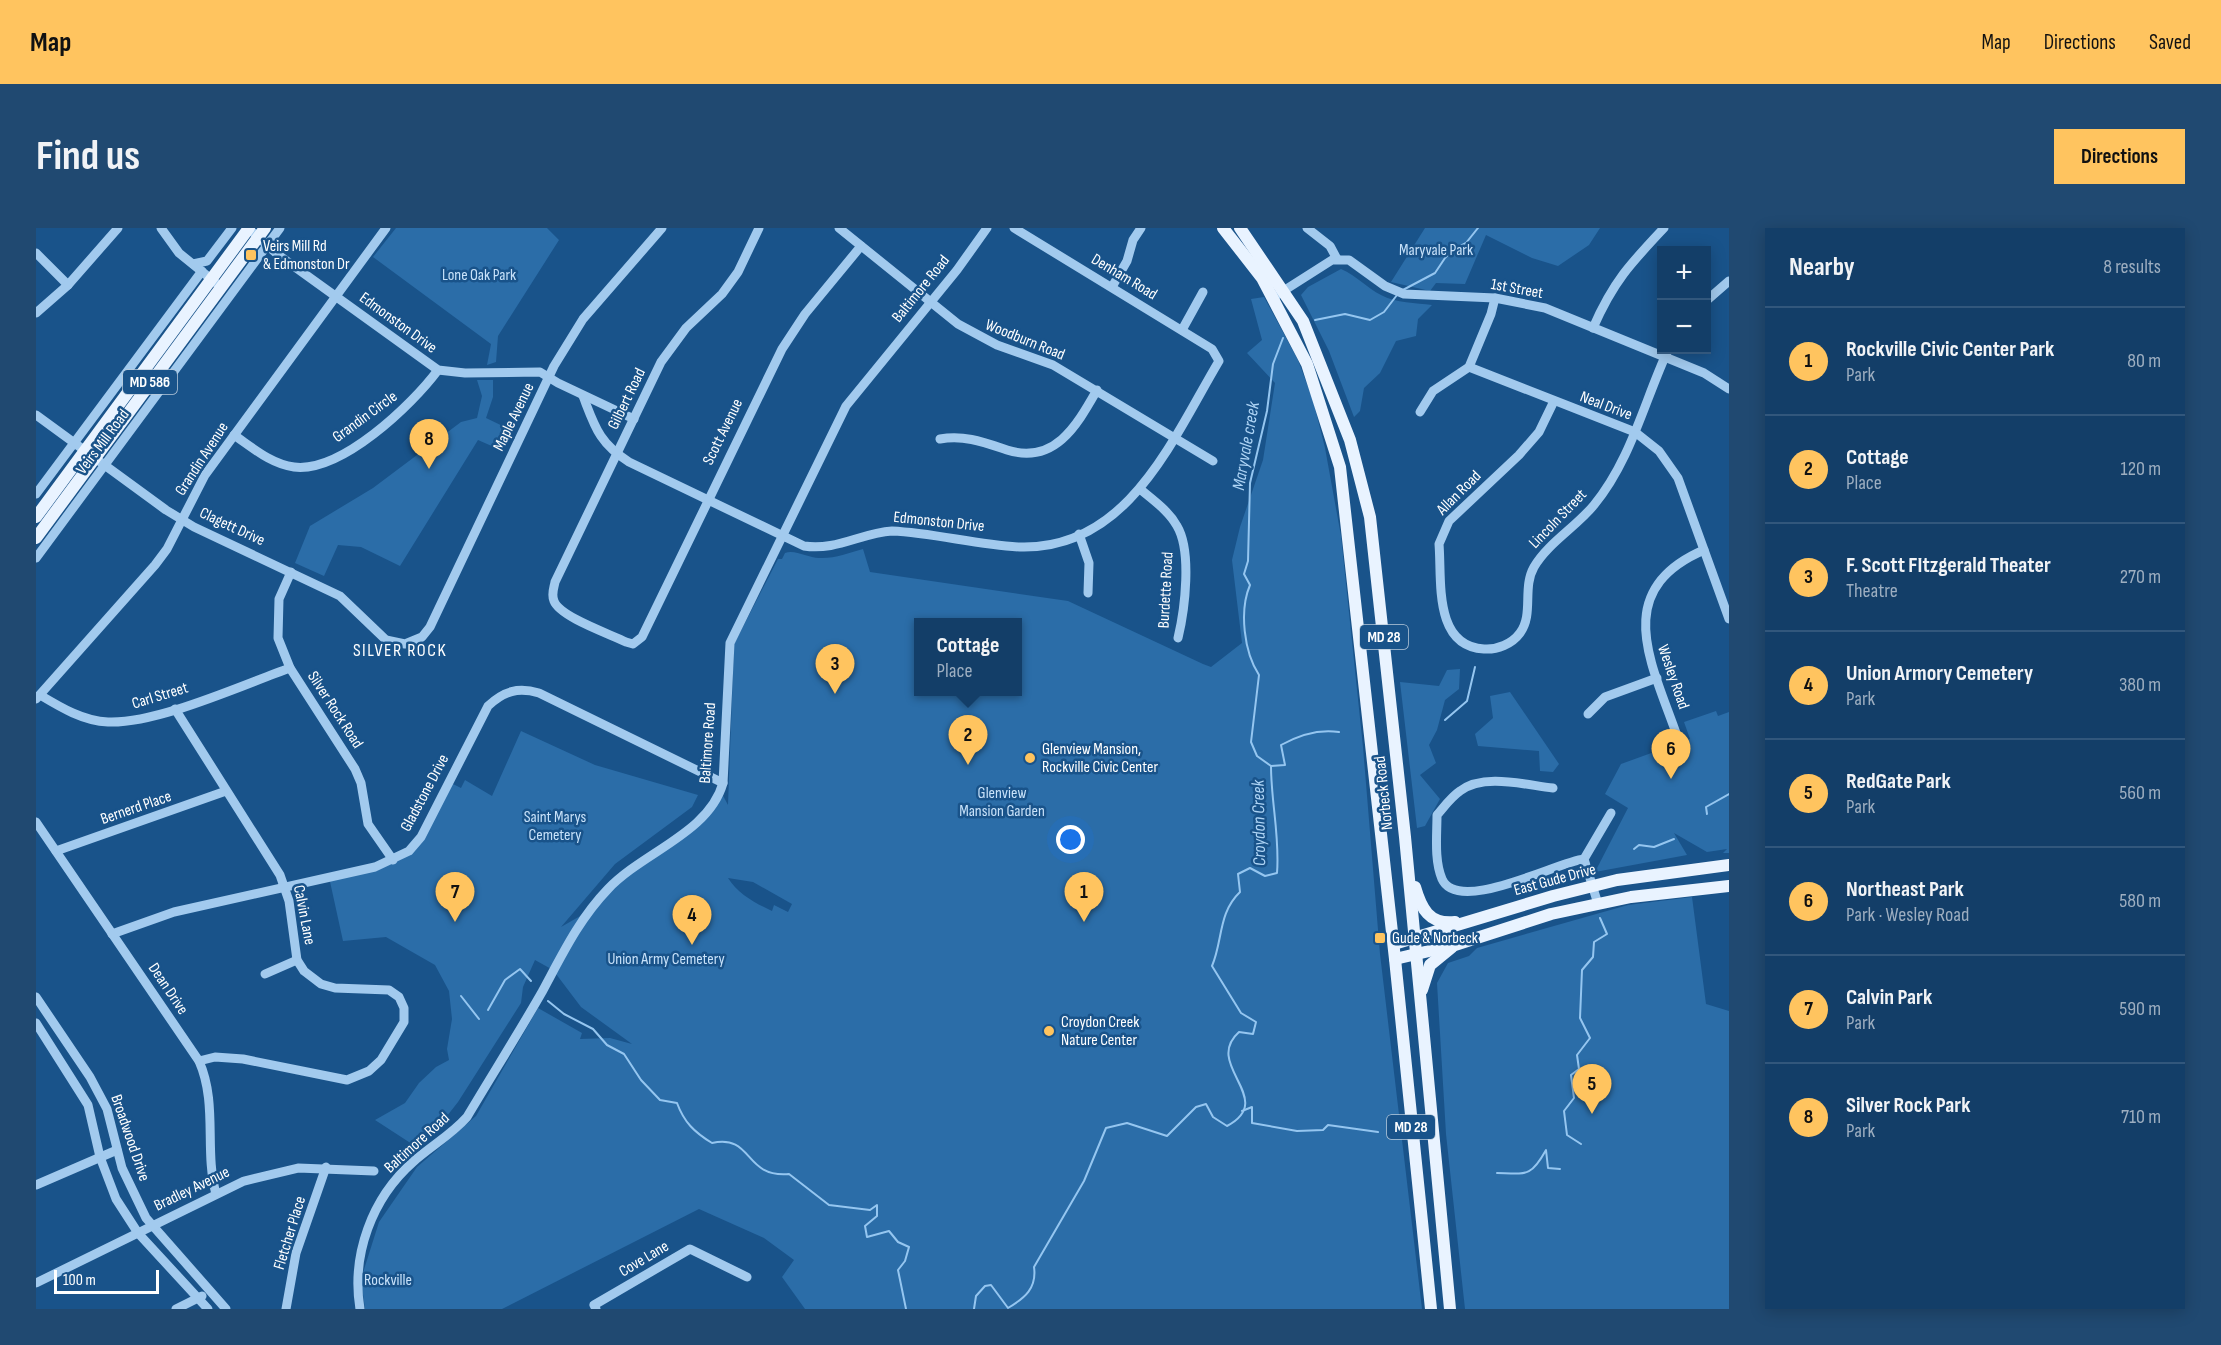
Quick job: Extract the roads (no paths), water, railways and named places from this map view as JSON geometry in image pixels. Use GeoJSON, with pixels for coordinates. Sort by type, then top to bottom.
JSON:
{"type":"FeatureCollection","features":[{"type":"Feature","properties":{"kind":"main road","name":"MD 28"},"geometry":{"type":"LineString","coordinates":[[1223,228],[1245,253],[1273,297]]}},
{"type":"Feature","properties":{"kind":"main road","name":"MD 28"},"geometry":{"type":"LineString","coordinates":[[1240,228],[1284,291]]}},
{"type":"Feature","properties":{"kind":"main road","name":"Veirs Mill Road"},"geometry":{"type":"LineString","coordinates":[[36,538],[90,454],[211,279],[255,230]]}},
{"type":"Feature","properties":{"kind":"main road","name":"Norbeck Road"},"geometry":{"type":"LineString","coordinates":[[1284,291],[1303,321],[1338,406],[1370,517],[1407,862],[1450,1309]]}},
{"type":"Feature","properties":{"kind":"main road","name":"Norbeck Road"},"geometry":{"type":"LineString","coordinates":[[1273,297],[1307,364],[1340,467],[1394,944],[1431,1309]]}},
{"type":"Feature","properties":{"kind":"main road","name":"Veirs Mill Road"},"geometry":{"type":"LineString","coordinates":[[36,517],[90,454]]}},
{"type":"Feature","properties":{"kind":"main road"},"geometry":{"type":"LineString","coordinates":[[1407,862],[1421,907],[1432,918],[1446,923],[1477,919]]}},
{"type":"Feature","properties":{"kind":"main road","name":"East Gude Drive"},"geometry":{"type":"LineString","coordinates":[[1394,944],[1617,880],[1729,865]]}},
{"type":"Feature","properties":{"kind":"main road","name":"East Gude Drive"},"geometry":{"type":"LineString","coordinates":[[1395,958],[1455,945],[1551,914],[1631,897],[1729,886]]}},
{"type":"Feature","properties":{"kind":"main road"},"geometry":{"type":"LineString","coordinates":[[1420,1000],[1431,965],[1455,945]]}},
{"type":"Feature","properties":{"kind":"street"},"geometry":{"type":"LineString","coordinates":[[36,313],[68,285],[117,228]]}},
{"type":"Feature","properties":{"kind":"street"},"geometry":{"type":"LineString","coordinates":[[161,228],[179,253],[211,279]]}},
{"type":"Feature","properties":{"kind":"street"},"geometry":{"type":"LineString","coordinates":[[193,264],[207,261],[232,228]]}},
{"type":"Feature","properties":{"kind":"street","name":"Veirs Mill Road"},"geometry":{"type":"LineString","coordinates":[[36,558],[269,246],[280,228]]}},
{"type":"Feature","properties":{"kind":"street","name":"Grandin Avenue"},"geometry":{"type":"LineString","coordinates":[[38,697],[155,566],[205,475],[386,228]]}},
{"type":"Feature","properties":{"kind":"street","name":"Maple Avenue"},"geometry":{"type":"LineString","coordinates":[[422,637],[430,627],[550,377],[583,319],[662,228]]}},
{"type":"Feature","properties":{"kind":"street","name":"Gilbert Road"},"geometry":{"type":"LineString","coordinates":[[633,644],[562,611],[554,602],[555,582],[671,345],[722,294],[738,272],[759,228]]}},
{"type":"Feature","properties":{"kind":"street","name":"Woodburn Road"},"geometry":{"type":"LineString","coordinates":[[839,228],[977,337],[1053,365],[1213,460]]}},
{"type":"Feature","properties":{"kind":"street","name":"Baltimore Road"},"geometry":{"type":"LineString","coordinates":[[360,1309],[357,1272],[361,1249],[368,1229],[393,1183],[413,1162],[457,1128],[467,1117],[582,919],[609,888],[635,864],[706,815],[717,801],[723,783],[730,643],[736,626],[784,536],[846,406],[987,228]]}},
{"type":"Feature","properties":{"kind":"street","name":"Denham Road"},"geometry":{"type":"LineString","coordinates":[[1014,228],[1182,330],[1217,354]]}},
{"type":"Feature","properties":{"kind":"street"},"geometry":{"type":"LineString","coordinates":[[1112,287],[1127,261],[1133,240],[1141,228]]}},
{"type":"Feature","properties":{"kind":"street","name":"1st Street"},"geometry":{"type":"LineString","coordinates":[[1307,228],[1330,246],[1337,259],[1359,266],[1399,292],[1495,298],[1545,308],[1593,328],[1657,350]]}},
{"type":"Feature","properties":{"kind":"street"},"geometry":{"type":"LineString","coordinates":[[1593,328],[1608,295],[1622,273],[1664,228]]}},
{"type":"Feature","properties":{"kind":"street","name":"Edmonston Drive"},"geometry":{"type":"LineString","coordinates":[[255,230],[269,246],[438,370],[465,373],[534,371],[634,419]]}},
{"type":"Feature","properties":{"kind":"street","name":"Scott Avenue"},"geometry":{"type":"LineString","coordinates":[[633,644],[642,637],[782,349],[805,315],[861,246]]}},
{"type":"Feature","properties":{"kind":"street"},"geometry":{"type":"LineString","coordinates":[[36,253],[68,285]]}},
{"type":"Feature","properties":{"kind":"street"},"geometry":{"type":"LineString","coordinates":[[1273,297],[1337,259]]}},
{"type":"Feature","properties":{"kind":"street","name":"Veirs Mill Road"},"geometry":{"type":"LineString","coordinates":[[36,494],[74,443],[211,279]]}},
{"type":"Feature","properties":{"kind":"street"},"geometry":{"type":"LineString","coordinates":[[1708,300],[1729,281]]}},
{"type":"Feature","properties":{"kind":"street"},"geometry":{"type":"LineString","coordinates":[[1182,330],[1203,292]]}},
{"type":"Feature","properties":{"kind":"street"},"geometry":{"type":"LineString","coordinates":[[1420,412],[1433,391],[1469,367],[1491,314],[1495,298]]}},
{"type":"Feature","properties":{"kind":"street","name":"Edmonston Drive"},"geometry":{"type":"LineString","coordinates":[[583,396],[600,438],[617,454],[804,546],[819,548],[892,531],[1020,547],[1048,544],[1079,534],[1113,516],[1140,489],[1174,437],[1219,361],[1217,354]]}},
{"type":"Feature","properties":{"kind":"street","name":"Lincoln Street"},"geometry":{"type":"LineString","coordinates":[[1447,625],[1460,640],[1474,648],[1502,646],[1520,633],[1528,617],[1528,590],[1532,570],[1540,557],[1593,506],[1617,472],[1666,354]]}},
{"type":"Feature","properties":{"kind":"street","name":"1st Street"},"geometry":{"type":"LineString","coordinates":[[1668,354],[1712,376],[1729,389]]}},
{"type":"Feature","properties":{"kind":"street","name":"Neal Drive"},"geometry":{"type":"LineString","coordinates":[[1469,367],[1635,432],[1670,463],[1678,478],[1729,619]]}},
{"type":"Feature","properties":{"kind":"street","name":"Grandin Circle"},"geometry":{"type":"LineString","coordinates":[[234,435],[274,462],[303,468],[325,463],[350,450],[410,403],[438,370]]}},
{"type":"Feature","properties":{"kind":"street"},"geometry":{"type":"LineString","coordinates":[[940,440],[969,437],[1019,453],[1038,451],[1066,437],[1097,390]]}},
{"type":"Feature","properties":{"kind":"street","name":"Allan Road"},"geometry":{"type":"LineString","coordinates":[[1447,625],[1440,544],[1442,535],[1449,521],[1519,455],[1539,432],[1554,401]]}},
{"type":"Feature","properties":{"kind":"street","name":"Clagett Drive"},"geometry":{"type":"LineString","coordinates":[[36,415],[182,519],[340,596],[386,640],[405,644],[422,637]]}},
{"type":"Feature","properties":{"kind":"street","name":"Burdette Road"},"geometry":{"type":"LineString","coordinates":[[1140,489],[1170,515],[1184,540],[1185,559],[1178,638]]}},
{"type":"Feature","properties":{"kind":"street"},"geometry":{"type":"LineString","coordinates":[[1079,534],[1089,563],[1088,593]]}},
{"type":"Feature","properties":{"kind":"street","name":"Wesley Road"},"geometry":{"type":"LineString","coordinates":[[1676,733],[1644,635],[1644,616],[1658,581],[1671,568],[1704,550]]}},
{"type":"Feature","properties":{"kind":"street","name":"Silver Rock Road"},"geometry":{"type":"LineString","coordinates":[[291,572],[279,599],[276,617],[278,638],[290,668],[355,769],[361,783],[368,824],[393,860]]}},
{"type":"Feature","properties":{"kind":"street","name":"Carl Street"},"geometry":{"type":"LineString","coordinates":[[38,697],[80,716],[106,722],[132,721],[175,709],[290,668]]}},
{"type":"Feature","properties":{"kind":"street"},"geometry":{"type":"LineString","coordinates":[[1588,714],[1605,697],[1657,678]]}},
{"type":"Feature","properties":{"kind":"street","name":"Gladstone Drive"},"geometry":{"type":"LineString","coordinates":[[112,934],[174,912],[375,867],[409,851],[421,837],[488,706],[498,696],[516,689],[539,693],[723,783]]}},
{"type":"Feature","properties":{"kind":"street","name":"Calvin Lane"},"geometry":{"type":"LineString","coordinates":[[175,709],[280,875],[289,900],[297,960],[304,971],[321,984],[335,988],[389,990],[399,997],[404,1008],[404,1022],[381,1060],[369,1071],[347,1080],[243,1059],[215,1057],[199,1061]]}},
{"type":"Feature","properties":{"kind":"street"},"geometry":{"type":"LineString","coordinates":[[1553,788],[1500,782],[1474,784],[1460,790],[1437,815],[1437,854],[1443,880],[1450,889],[1465,894],[1540,875],[1568,861],[1584,859]]}},
{"type":"Feature","properties":{"kind":"street","name":"Bernerd Place"},"geometry":{"type":"LineString","coordinates":[[56,851],[225,791]]}},
{"type":"Feature","properties":{"kind":"street"},"geometry":{"type":"LineString","coordinates":[[1598,904],[1584,859],[1611,813]]}},
{"type":"Feature","properties":{"kind":"street","name":"Dean Drive"},"geometry":{"type":"LineString","coordinates":[[36,822],[199,1061],[210,1098],[211,1177],[216,1194]]}},
{"type":"Feature","properties":{"kind":"street"},"geometry":{"type":"LineString","coordinates":[[266,974],[297,960]]}},
{"type":"Feature","properties":{"kind":"street","name":"Broadwood Drive"},"geometry":{"type":"LineString","coordinates":[[36,997],[94,1085],[107,1109],[117,1150],[130,1188],[152,1226],[226,1309]]}},
{"type":"Feature","properties":{"kind":"street","name":"Broadwood Drive"},"geometry":{"type":"LineString","coordinates":[[36,1023],[88,1105],[100,1157],[116,1199],[138,1233],[207,1309]]}},
{"type":"Feature","properties":{"kind":"street"},"geometry":{"type":"LineString","coordinates":[[36,1185],[117,1150]]}},
{"type":"Feature","properties":{"kind":"street","name":"Bradley Avenue"},"geometry":{"type":"LineString","coordinates":[[36,1283],[216,1194],[271,1172],[326,1167],[374,1171]]}},
{"type":"Feature","properties":{"kind":"street","name":"Fletcher Place"},"geometry":{"type":"LineString","coordinates":[[286,1309],[296,1252],[326,1167]]}},
{"type":"Feature","properties":{"kind":"street","name":"Cove Lane"},"geometry":{"type":"LineString","coordinates":[[596,1309],[594,1305],[690,1249],[747,1277]]}},
{"type":"Feature","properties":{"kind":"street"},"geometry":{"type":"LineString","coordinates":[[176,1309],[209,1292]]}},
{"type":"Feature","properties":{"kind":"waterway","name":"Maryvale creek"},"geometry":{"type":"LineString","coordinates":[[1401,291],[1435,273],[1445,258],[1453,250],[1466,243],[1478,228]]}},
{"type":"Feature","properties":{"kind":"waterway","name":"Maryvale creek"},"geometry":{"type":"LineString","coordinates":[[1315,320],[1345,314],[1370,320],[1384,312],[1397,295]]}},
{"type":"Feature","properties":{"kind":"waterway","name":"Croydon Creek"},"geometry":{"type":"LineString","coordinates":[[974,1309],[976,1296],[985,1286],[991,1285],[1008,1308],[1020,1300],[1032,1287],[1034,1267],[1084,1181],[1106,1128],[1127,1123],[1167,1136],[1196,1107],[1206,1104],[1213,1117],[1227,1126],[1241,1116],[1245,1105],[1243,1093],[1229,1057],[1230,1044],[1239,1032],[1253,1034],[1256,1022],[1241,1013],[1212,966],[1224,918],[1240,892],[1238,874],[1250,868],[1265,876],[1277,873],[1271,766],[1257,756],[1251,742],[1259,675],[1250,655],[1245,631],[1245,607],[1250,585],[1244,574],[1248,561],[1250,483],[1267,411],[1273,364],[1283,338]]}},
{"type":"Feature","properties":{"kind":"waterway"},"geometry":{"type":"LineString","coordinates":[[1445,720],[1467,701],[1475,667]]}},
{"type":"Feature","properties":{"kind":"waterway"},"geometry":{"type":"LineString","coordinates":[[1271,766],[1285,765],[1281,745],[1288,741],[1317,732],[1339,732]]}},
{"type":"Feature","properties":{"kind":"waterway"},"geometry":{"type":"LineString","coordinates":[[1707,814],[1706,807],[1729,794]]}},
{"type":"Feature","properties":{"kind":"waterway"},"geometry":{"type":"LineString","coordinates":[[1634,849],[1639,845],[1654,847],[1674,839]]}},
{"type":"Feature","properties":{"kind":"waterway"},"geometry":{"type":"LineString","coordinates":[[1581,1144],[1567,1135],[1564,1111],[1574,1098],[1571,1075],[1579,1069],[1577,1055],[1590,1038],[1580,1018],[1582,970],[1593,957],[1594,942],[1607,934],[1600,918]]}},
{"type":"Feature","properties":{"kind":"waterway"},"geometry":{"type":"LineString","coordinates":[[488,1010],[505,980],[520,969],[531,981]]}},
{"type":"Feature","properties":{"kind":"waterway"},"geometry":{"type":"LineString","coordinates":[[461,996],[479,1019]]}},
{"type":"Feature","properties":{"kind":"waterway"},"geometry":{"type":"LineString","coordinates":[[548,1001],[564,1014],[593,1029],[607,1045],[624,1054],[641,1080],[660,1100],[677,1103],[690,1126],[712,1143],[725,1142],[735,1145],[763,1170],[789,1174],[829,1205],[870,1210],[877,1205],[877,1216],[865,1226],[867,1237],[889,1231],[898,1242],[909,1247],[905,1261],[898,1270],[906,1309]]}},
{"type":"Feature","properties":{"kind":"waterway"},"geometry":{"type":"LineString","coordinates":[[1242,1111],[1252,1107],[1252,1123],[1297,1131],[1323,1130],[1328,1125],[1378,1132]]}},
{"type":"Feature","properties":{"kind":"waterway"},"geometry":{"type":"LineString","coordinates":[[1497,1173],[1527,1172],[1536,1165],[1546,1150],[1548,1168],[1560,1169]]}},
{"type":"Feature","properties":{"kind":"place","name":"Veirs Mill Rd & Edmonston Dr"},"geometry":{"type":"Point","coordinates":[251,255]}},
{"type":"Feature","properties":{"kind":"place","name":"Silver Rock Park"},"geometry":{"type":"Point","coordinates":[429,469]}},
{"type":"Feature","properties":{"kind":"place","name":"F. Scott FItzgerald Theater"},"geometry":{"type":"Point","coordinates":[835,694]}},
{"type":"Feature","properties":{"kind":"place","name":"Glenview Mansion, Rockville Civic Center"},"geometry":{"type":"Point","coordinates":[1030,758]}},
{"type":"Feature","properties":{"kind":"place","name":"Cottage"},"geometry":{"type":"Point","coordinates":[968,765]}},
{"type":"Feature","properties":{"kind":"place","name":"Northeast Park"},"geometry":{"type":"Point","coordinates":[1671,779]}},
{"type":"Feature","properties":{"kind":"place","name":"Calvin Park"},"geometry":{"type":"Point","coordinates":[455,922]}},
{"type":"Feature","properties":{"kind":"place","name":"Rockville Civic Center Park"},"geometry":{"type":"Point","coordinates":[1084,922]}},
{"type":"Feature","properties":{"kind":"place","name":"Gude & Norbeck"},"geometry":{"type":"Point","coordinates":[1380,938]}},
{"type":"Feature","properties":{"kind":"place","name":"Union Armory Cemetery"},"geometry":{"type":"Point","coordinates":[692,945]}},
{"type":"Feature","properties":{"kind":"place","name":"Croydon Creek Nature Center"},"geometry":{"type":"Point","coordinates":[1049,1031]}},
{"type":"Feature","properties":{"kind":"place","name":"RedGate Park"},"geometry":{"type":"Point","coordinates":[1592,1114]}},
{"type":"Feature","properties":{"kind":"district","name":"SILVER ROCK"},"geometry":{"type":"Point","coordinates":[400,650]}},
{"type":"Feature","properties":{"kind":"park label","name":"Maryvale Park"},"geometry":{"type":"Point","coordinates":[1436,250]}},
{"type":"Feature","properties":{"kind":"park label","name":"Lone Oak Park"},"geometry":{"type":"Point","coordinates":[479,275]}},
{"type":"Feature","properties":{"kind":"park label","name":"Glenview Mansion Garden"},"geometry":{"type":"Point","coordinates":[1002,802]}},
{"type":"Feature","properties":{"kind":"park label","name":"Saint Marys Cemetery"},"geometry":{"type":"Point","coordinates":[555,826]}},
{"type":"Feature","properties":{"kind":"park label","name":"Union Army Cemetery"},"geometry":{"type":"Point","coordinates":[666,959]}},
{"type":"Feature","properties":{"kind":"park label","name":"Rockville"},"geometry":{"type":"Point","coordinates":[388,1280]}}]}
